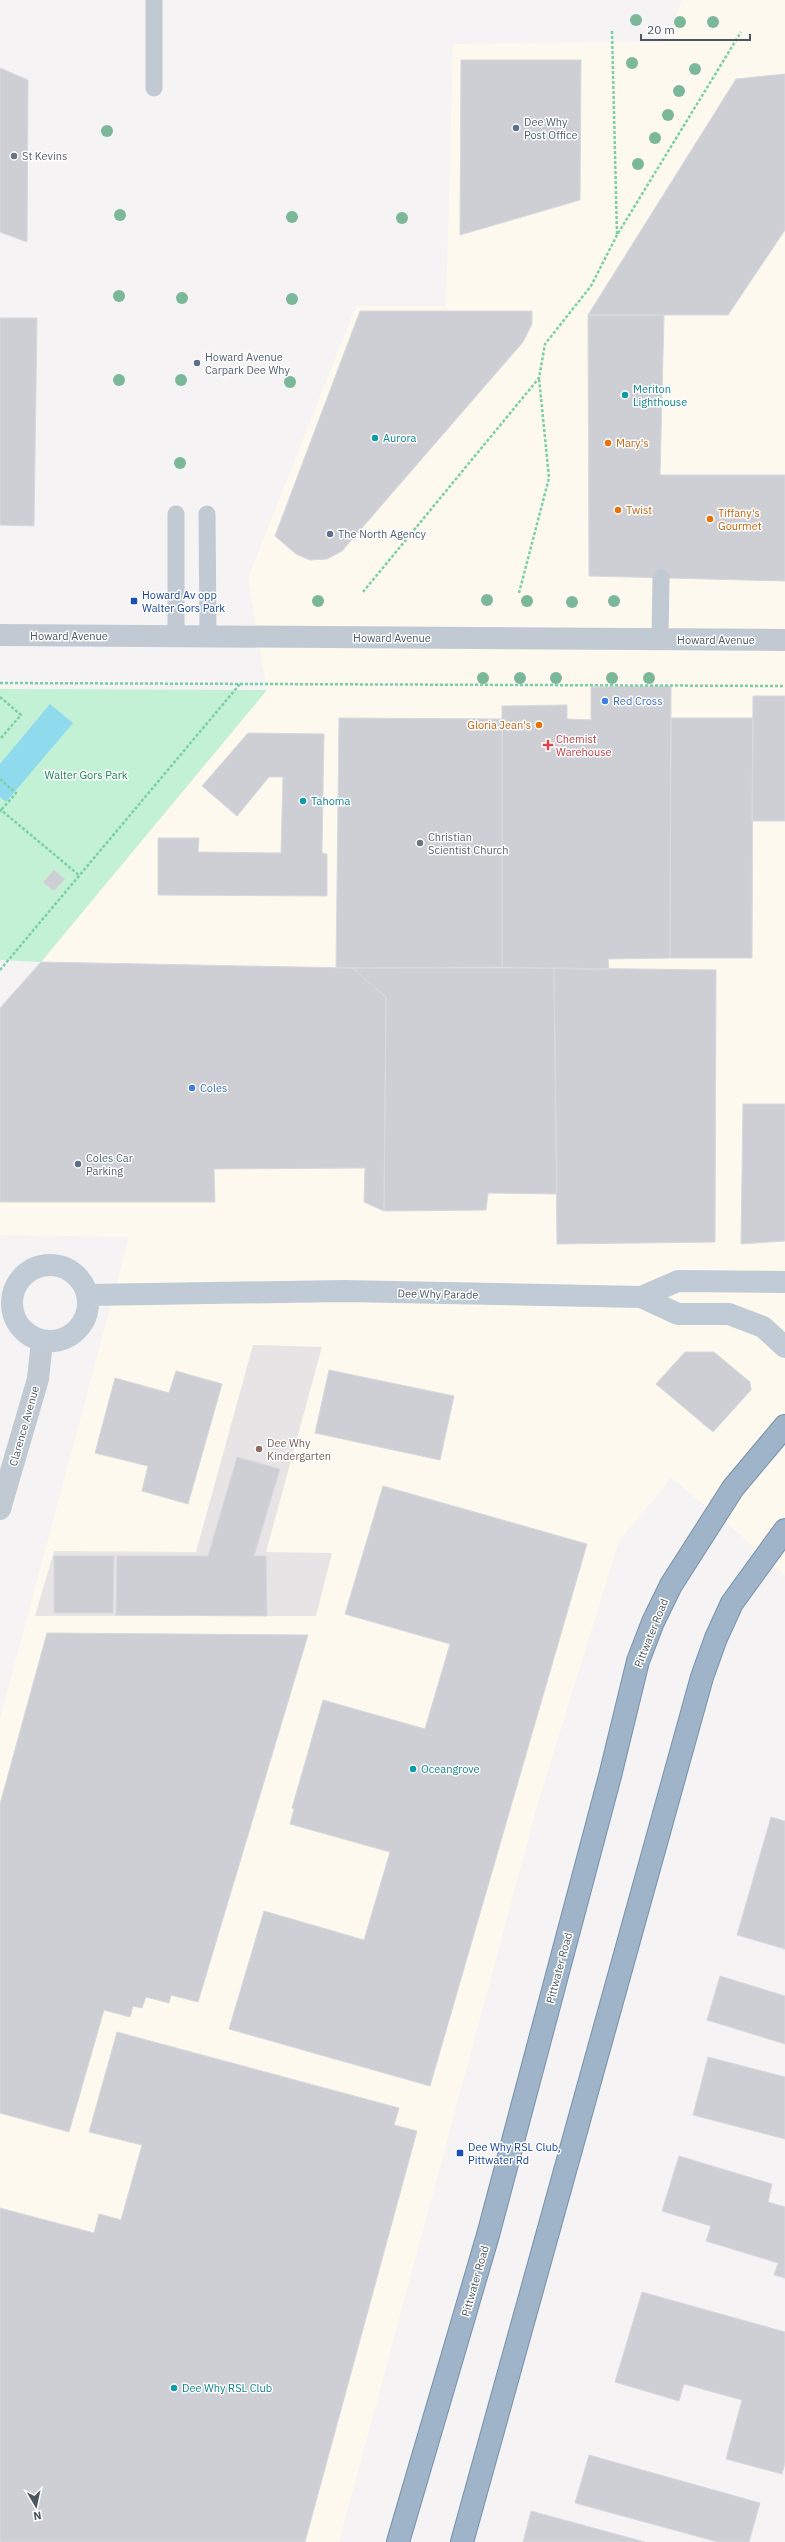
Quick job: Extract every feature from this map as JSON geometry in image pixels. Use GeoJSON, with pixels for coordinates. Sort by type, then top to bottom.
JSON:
{"type":"FeatureCollection","features":[{"type":"Feature","properties":{"kind":"highway","name":"Pittwater Road"},"geometry":{"type":"LineString","coordinates":[[398,2542],[488,2235],[610,1776],[638,1661],[653,1622],[671,1585],[733,1488],[785,1426]]}},
{"type":"Feature","properties":{"kind":"highway"},"geometry":{"type":"LineString","coordinates":[[462,2542],[702,1677],[716,1638],[732,1603],[785,1530]]}},
{"type":"Feature","properties":{"kind":"main road"},"geometry":{"type":"LineString","coordinates":[[51,1264],[63,1267],[74,1273],[83,1283],[88,1295],[88,1307],[84,1320],[77,1330],[67,1338],[55,1341],[42,1341],[30,1336],[20,1328],[14,1317],[6,1291],[27,1272],[38,1266],[51,1264]]}},
{"type":"Feature","properties":{"kind":"main road","name":"Dee Why Parade"},"geometry":{"type":"LineString","coordinates":[[88,1295],[335,1291],[641,1297],[678,1281],[785,1282]]}},
{"type":"Feature","properties":{"kind":"main road"},"geometry":{"type":"LineString","coordinates":[[641,1297],[678,1314],[729,1314],[763,1327],[785,1347]]}},
{"type":"Feature","properties":{"kind":"street","name":"Howard Avenue"},"geometry":{"type":"LineString","coordinates":[[0,635],[785,640]]}},
{"type":"Feature","properties":{"kind":"street","name":"Clarence Avenue"},"geometry":{"type":"LineString","coordinates":[[0,1509],[38,1379],[42,1341]]}},
{"type":"Feature","properties":{"kind":"lane"},"geometry":{"type":"LineString","coordinates":[[154,0],[154,88]]}},
{"type":"Feature","properties":{"kind":"lane"},"geometry":{"type":"LineString","coordinates":[[176,514],[176,636]]}},
{"type":"Feature","properties":{"kind":"lane"},"geometry":{"type":"LineString","coordinates":[[207,514],[208,636]]}},
{"type":"Feature","properties":{"kind":"lane"},"geometry":{"type":"LineString","coordinates":[[660,639],[661,578]]}},
{"type":"Feature","properties":{"kind":"path"},"geometry":{"type":"LineString","coordinates":[[612,31],[617,235]]}},
{"type":"Feature","properties":{"kind":"path"},"geometry":{"type":"LineString","coordinates":[[519,593],[549,478],[539,378],[545,344],[591,286],[617,235],[741,32]]}},
{"type":"Feature","properties":{"kind":"path"},"geometry":{"type":"LineString","coordinates":[[363,592],[539,378]]}},
{"type":"Feature","properties":{"kind":"path"},"geometry":{"type":"LineString","coordinates":[[0,683],[785,686]]}},
{"type":"Feature","properties":{"kind":"path"},"geometry":{"type":"LineString","coordinates":[[0,970],[240,684]]}},
{"type":"Feature","properties":{"kind":"path"},"geometry":{"type":"LineString","coordinates":[[0,697],[21,715],[0,739]]}},
{"type":"Feature","properties":{"kind":"path"},"geometry":{"type":"LineString","coordinates":[[0,779],[16,793],[1,811],[80,876]]}},
{"type":"Feature","properties":{"kind":"shaded area"},"geometry":{"type":"Polygon","coordinates":[[[682,0],[785,0],[785,1576],[736,1531],[671,1478],[619,1541],[538,1803],[339,2542],[0,2542],[0,1719],[129,1237],[0,1235],[0,1007],[41,962],[267,690],[248,578],[356,306],[446,306],[453,44],[667,41],[682,0]]]}},
{"type":"Feature","properties":{"kind":"shaded area","name":"Dee Why Kindergarten"},"geometry":{"type":"Polygon","coordinates":[[[253,1345],[322,1347],[266,1552],[332,1553],[316,1616],[35,1616],[54,1551],[196,1552],[253,1345]]]}},
{"type":"Feature","properties":{"kind":"green space","name":"Walter Gors Park"},"geometry":{"type":"Polygon","coordinates":[[[0,689],[267,690],[41,962],[0,960],[0,689]]]}},
{"type":"Feature","properties":{"kind":"water"},"geometry":{"type":"Polygon","coordinates":[[[50,704],[73,723],[6,802],[0,797],[0,764],[50,704]]]}},
{"type":"Feature","properties":{"kind":"building"},"geometry":{"type":"Polygon","coordinates":[[[461,60],[581,60],[580,200],[460,235],[461,60]]]}},
{"type":"Feature","properties":{"kind":"building","name":"St Kevins"},"geometry":{"type":"Polygon","coordinates":[[[0,68],[28,80],[27,242],[0,232],[0,68]]]}},
{"type":"Feature","properties":{"kind":"building"},"geometry":{"type":"Polygon","coordinates":[[[785,74],[785,230],[728,315],[588,315],[736,79],[785,74]]]}},
{"type":"Feature","properties":{"kind":"building","name":"Aurora"},"geometry":{"type":"Polygon","coordinates":[[[360,311],[532,311],[532,324],[523,342],[342,551],[327,559],[310,560],[296,554],[275,536],[360,311]]]}},
{"type":"Feature","properties":{"kind":"building","name":"Meriton Lighthouse"},"geometry":{"type":"Polygon","coordinates":[[[588,315],[664,315],[660,475],[785,475],[785,581],[589,576],[588,315]]]}},
{"type":"Feature","properties":{"kind":"building"},"geometry":{"type":"Polygon","coordinates":[[[0,318],[37,318],[34,526],[0,525],[0,318]]]}},
{"type":"Feature","properties":{"kind":"building"},"geometry":{"type":"Polygon","coordinates":[[[671,686],[670,958],[608,959],[609,970],[502,967],[502,706],[567,705],[567,719],[591,720],[591,687],[671,686]]]}},
{"type":"Feature","properties":{"kind":"building"},"geometry":{"type":"Polygon","coordinates":[[[753,696],[785,696],[785,821],[752,821],[753,696]]]}},
{"type":"Feature","properties":{"kind":"building","name":"Christian Scientist Church"},"geometry":{"type":"Polygon","coordinates":[[[339,718],[502,719],[502,967],[336,968],[339,718]]]}},
{"type":"Feature","properties":{"kind":"building"},"geometry":{"type":"Polygon","coordinates":[[[671,718],[753,718],[752,958],[670,958],[671,718]]]}},
{"type":"Feature","properties":{"kind":"building","name":"Tahoma"},"geometry":{"type":"Polygon","coordinates":[[[248,733],[324,734],[322,853],[327,854],[327,896],[158,895],[158,838],[199,838],[198,852],[281,853],[283,777],[269,777],[237,816],[202,786],[248,733]]]}},
{"type":"Feature","properties":{"kind":"building"},"geometry":{"type":"Polygon","coordinates":[[[54,870],[65,879],[54,891],[43,882],[54,870]]]}},
{"type":"Feature","properties":{"kind":"building","name":"Coles"},"geometry":{"type":"Polygon","coordinates":[[[41,962],[352,968],[386,997],[384,1211],[364,1202],[365,1168],[214,1169],[215,1202],[0,1202],[0,1008],[41,962]]]}},
{"type":"Feature","properties":{"kind":"building"},"geometry":{"type":"Polygon","coordinates":[[[352,968],[554,968],[557,1194],[488,1193],[486,1210],[384,1211],[386,997],[352,968]]]}},
{"type":"Feature","properties":{"kind":"building"},"geometry":{"type":"Polygon","coordinates":[[[554,968],[716,970],[715,1242],[557,1244],[554,968]]]}},
{"type":"Feature","properties":{"kind":"building"},"geometry":{"type":"Polygon","coordinates":[[[743,1104],[785,1104],[785,1241],[741,1244],[743,1104]]]}},
{"type":"Feature","properties":{"kind":"building"},"geometry":{"type":"Polygon","coordinates":[[[685,1352],[714,1352],[750,1382],[751,1390],[713,1432],[656,1384],[685,1352]]]}},
{"type":"Feature","properties":{"kind":"building"},"geometry":{"type":"Polygon","coordinates":[[[329,1370],[454,1396],[440,1460],[315,1433],[329,1370]]]}},
{"type":"Feature","properties":{"kind":"building"},"geometry":{"type":"Polygon","coordinates":[[[176,1371],[222,1384],[188,1504],[142,1491],[148,1466],[95,1453],[115,1378],[169,1393],[176,1371]]]}},
{"type":"Feature","properties":{"kind":"building"},"geometry":{"type":"Polygon","coordinates":[[[237,1457],[280,1469],[254,1556],[266,1556],[267,1616],[116,1615],[117,1556],[208,1556],[237,1457]]]}},
{"type":"Feature","properties":{"kind":"building","name":"Oceangrove"},"geometry":{"type":"Polygon","coordinates":[[[383,1486],[587,1544],[430,2086],[229,2029],[264,1911],[364,1940],[390,1852],[290,1824],[294,1809],[292,1808],[323,1700],[425,1729],[450,1644],[345,1614],[383,1486]]]}},
{"type":"Feature","properties":{"kind":"building"},"geometry":{"type":"Polygon","coordinates":[[[54,1556],[114,1556],[113,1613],[54,1613],[54,1556]]]}},
{"type":"Feature","properties":{"kind":"building"},"geometry":{"type":"Polygon","coordinates":[[[47,1633],[308,1635],[198,2002],[171,1995],[169,2003],[146,1997],[142,2008],[133,2006],[130,2017],[104,2010],[69,2132],[0,2113],[0,1804],[47,1633]]]}},
{"type":"Feature","properties":{"kind":"building"},"geometry":{"type":"Polygon","coordinates":[[[771,1817],[785,1821],[785,1949],[737,1935],[771,1817]]]}},
{"type":"Feature","properties":{"kind":"building"},"geometry":{"type":"Polygon","coordinates":[[[720,1976],[785,1996],[785,2044],[707,2020],[720,1976]]]}},
{"type":"Feature","properties":{"kind":"building","name":"Dee Why RSL Club"},"geometry":{"type":"Polygon","coordinates":[[[117,2032],[399,2108],[394,2125],[417,2131],[305,2542],[0,2542],[0,2208],[94,2233],[99,2214],[121,2220],[142,2145],[89,2132],[117,2032]]]}},
{"type":"Feature","properties":{"kind":"building"},"geometry":{"type":"Polygon","coordinates":[[[708,2057],[785,2077],[785,2139],[693,2115],[708,2057]]]}},
{"type":"Feature","properties":{"kind":"building"},"geometry":{"type":"Polygon","coordinates":[[[679,2156],[772,2184],[768,2202],[785,2207],[785,2278],[774,2275],[778,2263],[706,2241],[711,2226],[662,2211],[679,2156]]]}},
{"type":"Feature","properties":{"kind":"building"},"geometry":{"type":"Polygon","coordinates":[[[642,2292],[785,2332],[785,2463],[782,2474],[726,2459],[742,2400],[684,2384],[679,2401],[615,2382],[642,2292]]]}},
{"type":"Feature","properties":{"kind":"building"},"geometry":{"type":"Polygon","coordinates":[[[589,2455],[760,2503],[749,2542],[718,2542],[575,2503],[589,2455]]]}},
{"type":"Feature","properties":{"kind":"building"},"geometry":{"type":"Polygon","coordinates":[[[531,2511],[645,2542],[523,2542],[531,2511]]]}},
{"type":"Feature","properties":{"kind":"place","name":"Dee Why Post Office"},"geometry":{"type":"Point","coordinates":[516,128]}},
{"type":"Feature","properties":{"kind":"place","name":"St Kevins"},"geometry":{"type":"Point","coordinates":[14,156]}},
{"type":"Feature","properties":{"kind":"place","name":"Howard Avenue Carpark Dee Why"},"geometry":{"type":"Point","coordinates":[197,363]}},
{"type":"Feature","properties":{"kind":"place","name":"Meriton Lighthouse"},"geometry":{"type":"Point","coordinates":[625,395]}},
{"type":"Feature","properties":{"kind":"place","name":"Aurora"},"geometry":{"type":"Point","coordinates":[375,438]}},
{"type":"Feature","properties":{"kind":"place","name":"Mary's"},"geometry":{"type":"Point","coordinates":[608,443]}},
{"type":"Feature","properties":{"kind":"place","name":"Twist"},"geometry":{"type":"Point","coordinates":[618,510]}},
{"type":"Feature","properties":{"kind":"place","name":"Tiffany's Gourmet"},"geometry":{"type":"Point","coordinates":[710,519]}},
{"type":"Feature","properties":{"kind":"place","name":"The North Agency"},"geometry":{"type":"Point","coordinates":[330,534]}},
{"type":"Feature","properties":{"kind":"place","name":"Howard Av opp Walter Gors Park"},"geometry":{"type":"Point","coordinates":[134,601]}},
{"type":"Feature","properties":{"kind":"place","name":"Red Cross"},"geometry":{"type":"Point","coordinates":[605,701]}},
{"type":"Feature","properties":{"kind":"place","name":"Gloria Jean's"},"geometry":{"type":"Point","coordinates":[539,725]}},
{"type":"Feature","properties":{"kind":"place","name":"Chemist Warehouse"},"geometry":{"type":"Point","coordinates":[548,745]}},
{"type":"Feature","properties":{"kind":"place","name":"Tahoma"},"geometry":{"type":"Point","coordinates":[303,801]}},
{"type":"Feature","properties":{"kind":"place","name":"Christian Scientist Church"},"geometry":{"type":"Point","coordinates":[420,843]}},
{"type":"Feature","properties":{"kind":"place","name":"Coles"},"geometry":{"type":"Point","coordinates":[192,1088]}},
{"type":"Feature","properties":{"kind":"place","name":"Coles Car Parking"},"geometry":{"type":"Point","coordinates":[78,1164]}},
{"type":"Feature","properties":{"kind":"place","name":"Dee Why Kindergarten"},"geometry":{"type":"Point","coordinates":[259,1449]}},
{"type":"Feature","properties":{"kind":"place","name":"Oceangrove"},"geometry":{"type":"Point","coordinates":[413,1769]}},
{"type":"Feature","properties":{"kind":"place","name":"Dee Why RSL Club, Pittwater Rd"},"geometry":{"type":"Point","coordinates":[460,2153]}},
{"type":"Feature","properties":{"kind":"place","name":"Dee Why RSL Club"},"geometry":{"type":"Point","coordinates":[174,2388]}}]}
